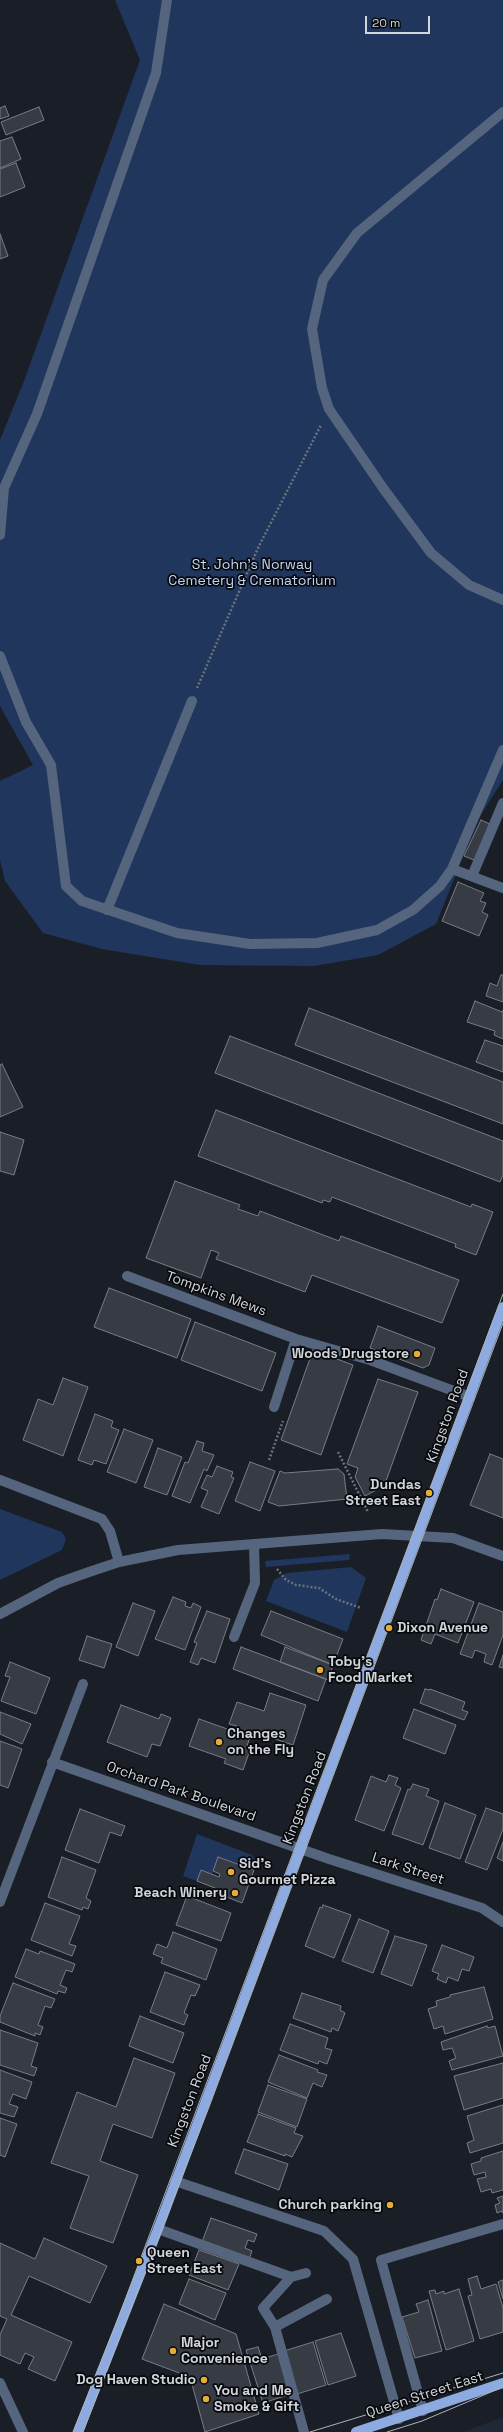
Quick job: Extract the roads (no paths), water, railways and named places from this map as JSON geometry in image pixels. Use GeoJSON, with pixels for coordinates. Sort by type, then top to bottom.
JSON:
{"type":"FeatureCollection","features":[{"type":"Feature","properties":{"kind":"main road","name":"Kingston Road"},"geometry":{"type":"LineString","coordinates":[[78,2432],[158,2229],[419,1535],[503,1307]]}},
{"type":"Feature","properties":{"kind":"main road","name":"Queen Street East"},"geometry":{"type":"LineString","coordinates":[[360,2431],[503,2383]]}},
{"type":"Feature","properties":{"kind":"street"},"geometry":{"type":"LineString","coordinates":[[0,536],[4,488],[36,414],[156,73],[167,0]]}},
{"type":"Feature","properties":{"kind":"street"},"geometry":{"type":"LineString","coordinates":[[503,112],[357,233],[323,280],[312,329],[322,388],[329,409],[383,488],[431,553],[469,585],[503,600]]}},
{"type":"Feature","properties":{"kind":"street"},"geometry":{"type":"LineString","coordinates":[[0,656],[26,722],[51,765],[66,886],[82,901],[177,933],[250,944],[317,944],[377,930],[413,910],[440,886],[452,869],[503,750]]}},
{"type":"Feature","properties":{"kind":"street"},"geometry":{"type":"LineString","coordinates":[[106,910],[192,701]]}},
{"type":"Feature","properties":{"kind":"street"},"geometry":{"type":"LineString","coordinates":[[472,876],[503,803]]}},
{"type":"Feature","properties":{"kind":"street"},"geometry":{"type":"LineString","coordinates":[[452,869],[503,888]]}},
{"type":"Feature","properties":{"kind":"street","name":"Tompkins Mews"},"geometry":{"type":"LineString","coordinates":[[127,1276],[296,1339],[370,1360],[470,1398]]}},
{"type":"Feature","properties":{"kind":"street"},"geometry":{"type":"LineString","coordinates":[[274,1407],[296,1339]]}},
{"type":"Feature","properties":{"kind":"street"},"geometry":{"type":"LineString","coordinates":[[0,1480],[102,1519],[110,1531],[119,1562]]}},
{"type":"Feature","properties":{"kind":"street"},"geometry":{"type":"LineString","coordinates":[[0,1614],[58,1584],[119,1562],[178,1550],[382,1534],[453,1538],[503,1556]]}},
{"type":"Feature","properties":{"kind":"street"},"geometry":{"type":"LineString","coordinates":[[234,1637],[255,1583],[254,1544]]}},
{"type":"Feature","properties":{"kind":"street"},"geometry":{"type":"LineString","coordinates":[[0,1902],[52,1762],[83,1684]]}},
{"type":"Feature","properties":{"kind":"street","name":"Orchard Park Boulevard"},"geometry":{"type":"LineString","coordinates":[[52,1762],[301,1849]]}},
{"type":"Feature","properties":{"kind":"street","name":"Lark Street"},"geometry":{"type":"LineString","coordinates":[[301,1849],[482,1908],[503,1922]]}},
{"type":"Feature","properties":{"kind":"street"},"geometry":{"type":"LineString","coordinates":[[175,2181],[324,2232],[353,2259],[399,2419]]}},
{"type":"Feature","properties":{"kind":"street"},"geometry":{"type":"LineString","coordinates":[[423,2411],[381,2260],[503,2224]]}},
{"type":"Feature","properties":{"kind":"street"},"geometry":{"type":"LineString","coordinates":[[158,2229],[291,2277]]}},
{"type":"Feature","properties":{"kind":"street"},"geometry":{"type":"LineString","coordinates":[[304,2432],[275,2327],[263,2308],[291,2277],[306,2273]]}},
{"type":"Feature","properties":{"kind":"street"},"geometry":{"type":"LineString","coordinates":[[275,2327],[327,2299]]}},
{"type":"Feature","properties":{"kind":"street"},"geometry":{"type":"LineString","coordinates":[[0,2383],[23,2432]]}},
{"type":"Feature","properties":{"kind":"tram line"},"geometry":{"type":"LineString","coordinates":[[73,2432],[116,2324],[503,1294]]}},
{"type":"Feature","properties":{"kind":"tram line"},"geometry":{"type":"LineString","coordinates":[[83,2432],[209,2107],[503,1323]]}},
{"type":"Feature","properties":{"kind":"tram line"},"geometry":{"type":"LineString","coordinates":[[310,2432],[503,2373]]}},
{"type":"Feature","properties":{"kind":"tram line"},"geometry":{"type":"LineString","coordinates":[[387,2432],[422,2421],[503,2387]]}},
{"type":"Feature","properties":{"kind":"place","name":"Woods Drugstore"},"geometry":{"type":"Point","coordinates":[417,1354]}},
{"type":"Feature","properties":{"kind":"place","name":"Dundas Street East"},"geometry":{"type":"Point","coordinates":[429,1493]}},
{"type":"Feature","properties":{"kind":"place","name":"Dixon Avenue"},"geometry":{"type":"Point","coordinates":[389,1628]}},
{"type":"Feature","properties":{"kind":"place","name":"Toby's Food Market"},"geometry":{"type":"Point","coordinates":[320,1670]}},
{"type":"Feature","properties":{"kind":"place","name":"Changes on the Fly"},"geometry":{"type":"Point","coordinates":[219,1742]}},
{"type":"Feature","properties":{"kind":"place","name":"Sid's Gourmet Pizza"},"geometry":{"type":"Point","coordinates":[231,1872]}},
{"type":"Feature","properties":{"kind":"place","name":"Beach Winery"},"geometry":{"type":"Point","coordinates":[235,1893]}},
{"type":"Feature","properties":{"kind":"place","name":"Church parking"},"geometry":{"type":"Point","coordinates":[390,2205]}},
{"type":"Feature","properties":{"kind":"place","name":"Queen Street East"},"geometry":{"type":"Point","coordinates":[139,2261]}},
{"type":"Feature","properties":{"kind":"place","name":"Major Convenience"},"geometry":{"type":"Point","coordinates":[173,2351]}},
{"type":"Feature","properties":{"kind":"place","name":"Dog Haven Studio"},"geometry":{"type":"Point","coordinates":[204,2380]}},
{"type":"Feature","properties":{"kind":"place","name":"You and Me Smoke & Gift"},"geometry":{"type":"Point","coordinates":[206,2399]}},
{"type":"Feature","properties":{"kind":"park label","name":"St. John's Norway Cemetery & Crematorium"},"geometry":{"type":"Point","coordinates":[252,574]}}]}
